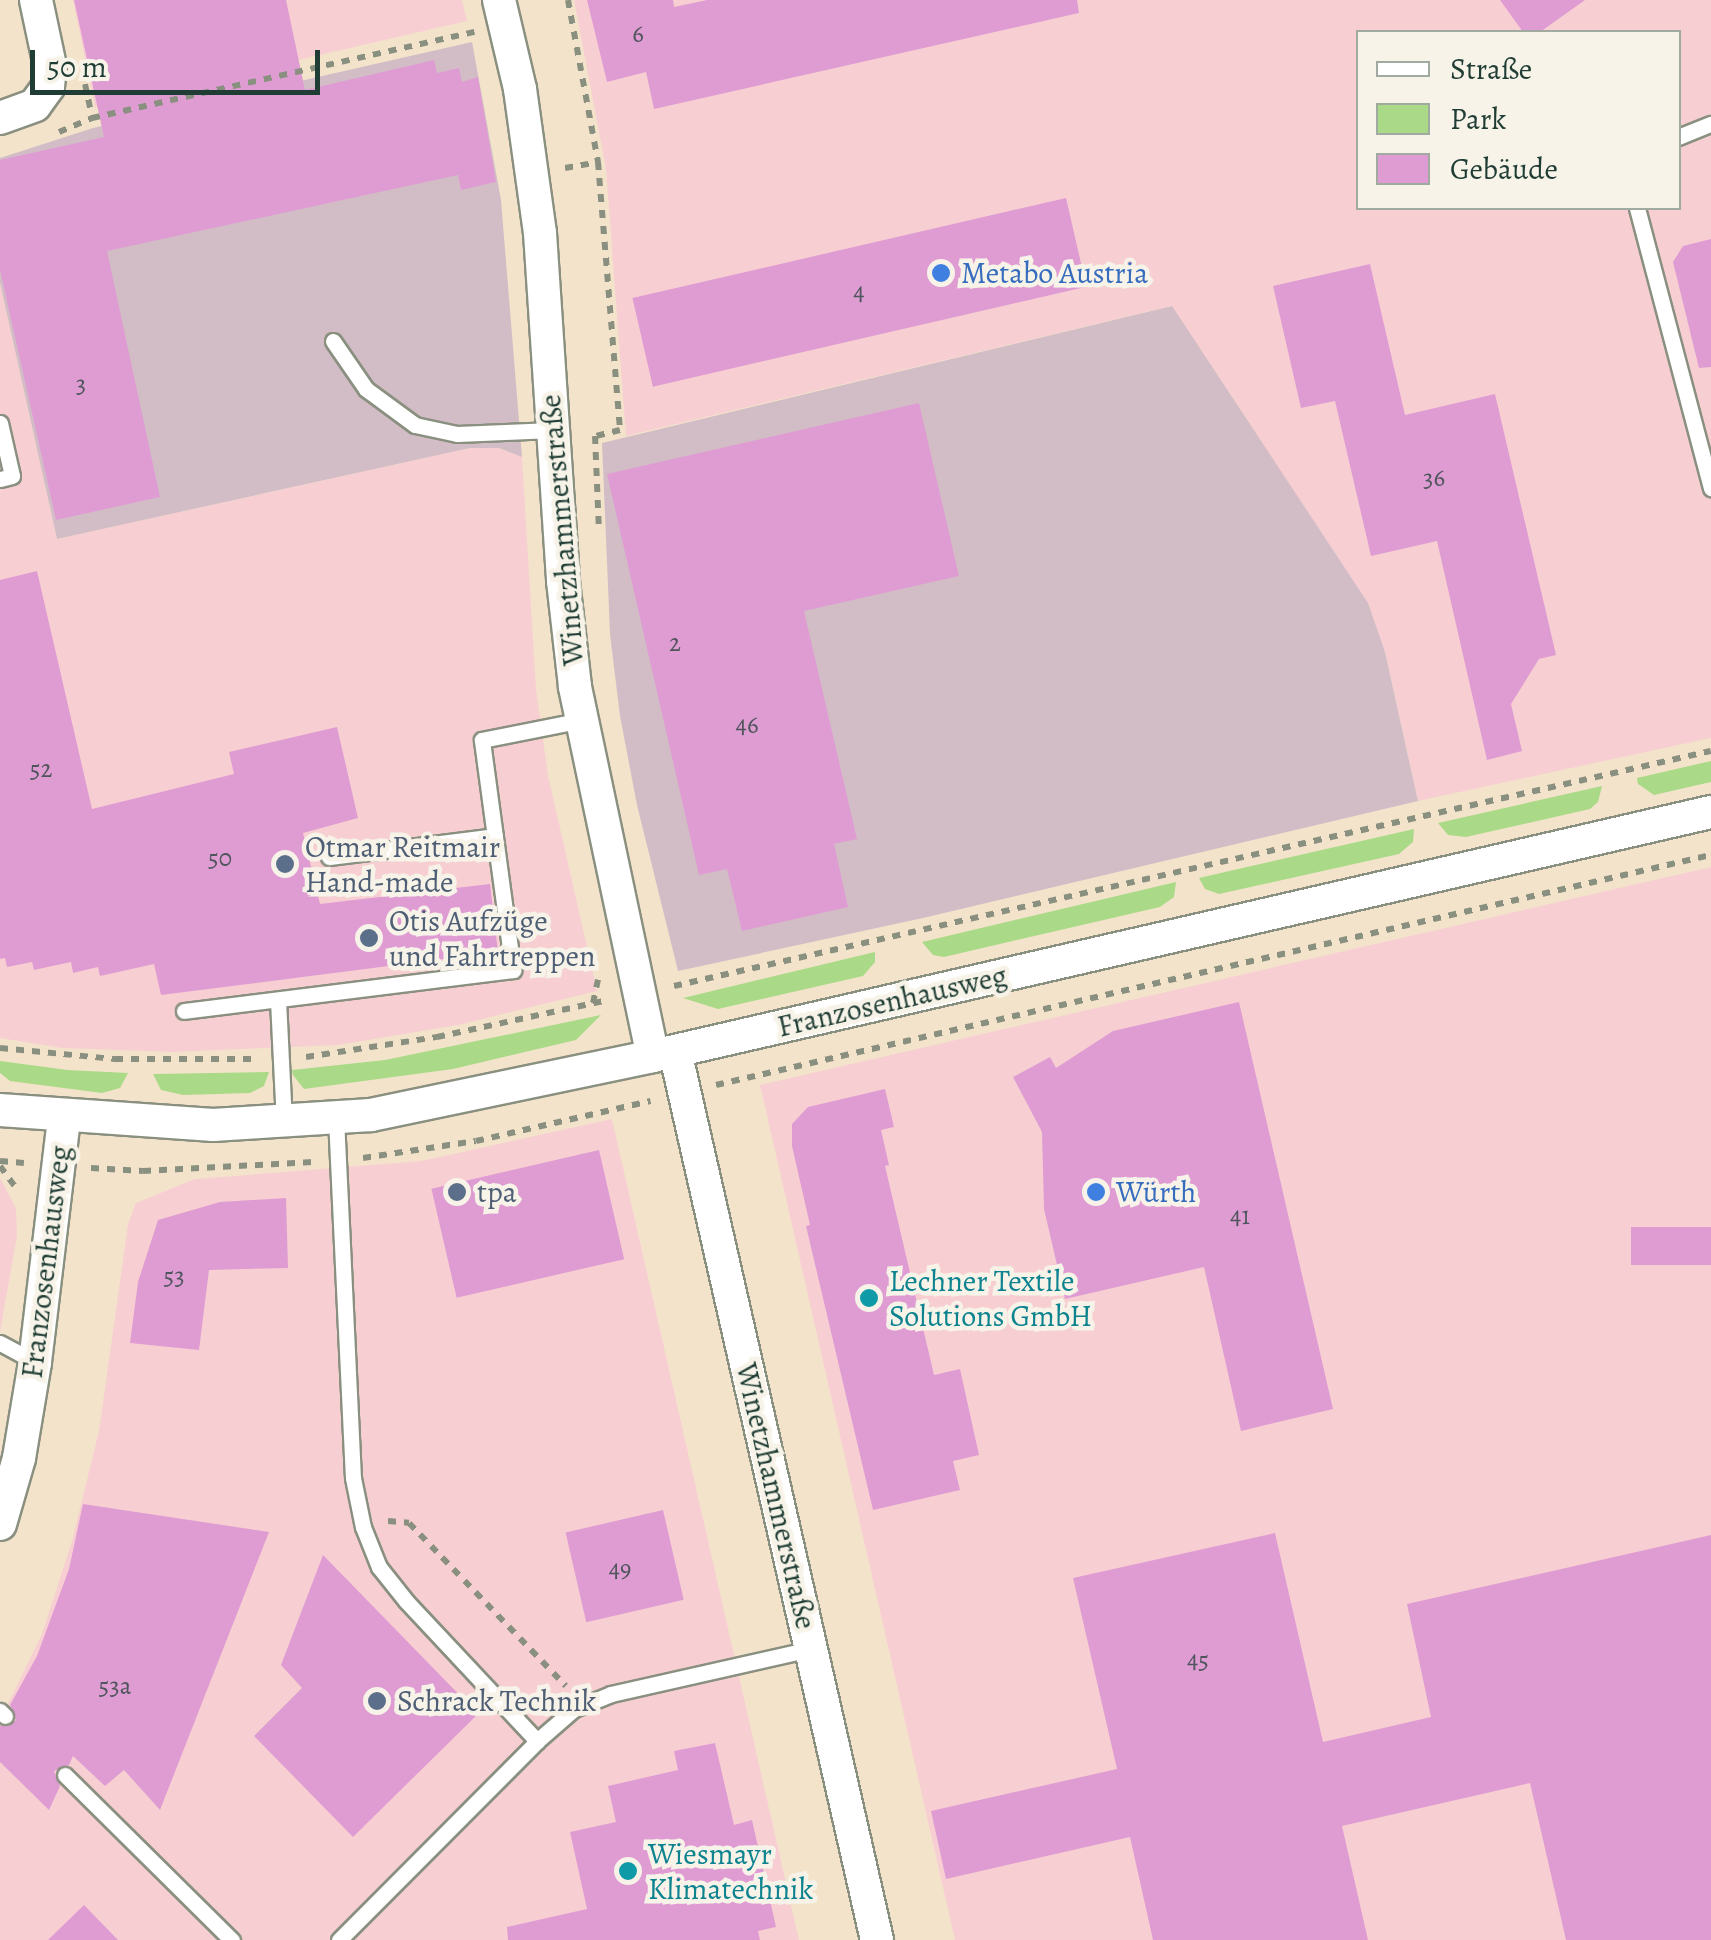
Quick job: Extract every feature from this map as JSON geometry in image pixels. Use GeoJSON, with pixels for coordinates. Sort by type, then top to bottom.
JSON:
{"type":"FeatureCollection","features":[{"type":"Feature","properties":{"kind":"street"},"geometry":{"type":"LineString","coordinates":[[0,118],[35,106],[48,87],[50,66],[36,0]]}},
{"type":"Feature","properties":{"kind":"street","name":"Winetzhammerstraße"},"geometry":{"type":"LineString","coordinates":[[502,12],[520,89],[540,233],[563,580],[582,720],[638,993],[685,1092],[878,1940]]}},
{"type":"Feature","properties":{"kind":"street","name":"Franzosenhausweg"},"geometry":{"type":"LineString","coordinates":[[0,1110],[213,1125],[284,1123],[492,1092],[1711,812]]}},
{"type":"Feature","properties":{"kind":"street","name":"Franzosenhausweg"},"geometry":{"type":"LineString","coordinates":[[0,1524],[19,1458],[35,1362],[64,1117]]}},
{"type":"Feature","properties":{"kind":"lane"},"geometry":{"type":"LineString","coordinates":[[1681,136],[1711,124]]}},
{"type":"Feature","properties":{"kind":"lane"},"geometry":{"type":"LineString","coordinates":[[1638,210],[1711,488]]}},
{"type":"Feature","properties":{"kind":"lane"},"geometry":{"type":"LineString","coordinates":[[333,341],[366,389],[414,425],[457,434],[554,438]]}},
{"type":"Feature","properties":{"kind":"lane"},"geometry":{"type":"LineString","coordinates":[[0,424],[12,476],[0,479]]}},
{"type":"Feature","properties":{"kind":"lane"},"geometry":{"type":"LineString","coordinates":[[184,1011],[514,970],[482,740],[582,720]]}},
{"type":"Feature","properties":{"kind":"lane"},"geometry":{"type":"LineString","coordinates":[[329,857],[495,836]]}},
{"type":"Feature","properties":{"kind":"lane"},"geometry":{"type":"LineString","coordinates":[[278,1000],[284,1123]]}},
{"type":"Feature","properties":{"kind":"lane"},"geometry":{"type":"LineString","coordinates":[[336,1118],[354,1478],[362,1519],[378,1567],[538,1740]]}},
{"type":"Feature","properties":{"kind":"lane"},"geometry":{"type":"LineString","coordinates":[[0,1343],[35,1362]]}},
{"type":"Feature","properties":{"kind":"lane"},"geometry":{"type":"LineString","coordinates":[[339,1940],[538,1740],[584,1705],[611,1694],[811,1649]]}},
{"type":"Feature","properties":{"kind":"lane"},"geometry":{"type":"LineString","coordinates":[[64,1775],[232,1940]]}},
{"type":"Feature","properties":{"kind":"path"},"geometry":{"type":"LineString","coordinates":[[554,438],[620,430],[598,162],[568,0]]}},
{"type":"Feature","properties":{"kind":"path"},"geometry":{"type":"LineString","coordinates":[[49,136],[92,118],[502,12]]}},
{"type":"Feature","properties":{"kind":"path"},"geometry":{"type":"LineString","coordinates":[[595,436],[600,547]]}},
{"type":"Feature","properties":{"kind":"path"},"geometry":{"type":"LineString","coordinates":[[0,1048],[150,1061],[280,1058],[389,1046],[686,983],[1711,751]]}},
{"type":"Feature","properties":{"kind":"path"},"geometry":{"type":"LineString","coordinates":[[362,1158],[476,1141],[1711,855]]}},
{"type":"Feature","properties":{"kind":"path"},"geometry":{"type":"LineString","coordinates":[[674,978],[686,983]]}},
{"type":"Feature","properties":{"kind":"path"},"geometry":{"type":"LineString","coordinates":[[0,1160],[144,1171],[313,1162]]}},
{"type":"Feature","properties":{"kind":"path"},"geometry":{"type":"LineString","coordinates":[[362,1519],[409,1523],[584,1705]]}},
{"type":"Feature","properties":{"kind":"shaded area"},"geometry":{"type":"Polygon","coordinates":[[[73,0],[462,0],[467,21],[95,107],[73,0]]]}},
{"type":"Feature","properties":{"kind":"shaded area"},"geometry":{"type":"Polygon","coordinates":[[[574,0],[1711,0],[1711,738],[1418,801],[1385,652],[1171,306],[626,436],[606,169],[574,0]]]}},
{"type":"Feature","properties":{"kind":"shaded area"},"geometry":{"type":"Polygon","coordinates":[[[472,42],[501,200],[522,457],[499,448],[470,448],[57,539],[0,283],[0,158],[93,128],[472,42]]]}},
{"type":"Feature","properties":{"kind":"shaded area"},"geometry":{"type":"Polygon","coordinates":[[[0,283],[57,539],[470,448],[499,448],[522,457],[536,689],[548,775],[597,991],[458,1025],[339,1045],[173,1052],[62,1048],[0,1038],[0,283]]]}},
{"type":"Feature","properties":{"kind":"shaded area"},"geometry":{"type":"Polygon","coordinates":[[[1172,306],[1368,603],[1385,652],[1418,801],[923,918],[678,971],[637,805],[620,716],[610,634],[602,443],[1172,306]]]}},
{"type":"Feature","properties":{"kind":"shaded area"},"geometry":{"type":"Polygon","coordinates":[[[1711,867],[1711,1940],[955,1940],[760,1085],[1711,867]]]}},
{"type":"Feature","properties":{"kind":"shaded area"},"geometry":{"type":"Polygon","coordinates":[[[612,1119],[799,1940],[0,1940],[0,1720],[42,1634],[72,1541],[99,1431],[128,1224],[136,1203],[195,1179],[421,1161],[612,1119]]]}},
{"type":"Feature","properties":{"kind":"shaded area"},"geometry":{"type":"Polygon","coordinates":[[[0,1178],[16,1208],[17,1236],[0,1332],[0,1178]]]}},
{"type":"Feature","properties":{"kind":"green space"},"geometry":{"type":"Polygon","coordinates":[[[1711,761],[1711,782],[1654,795],[1638,784],[1637,778],[1711,761]]]}},
{"type":"Feature","properties":{"kind":"green space"},"geometry":{"type":"Polygon","coordinates":[[[1602,786],[1598,802],[1590,809],[1466,837],[1448,835],[1438,823],[1602,786]]]}},
{"type":"Feature","properties":{"kind":"green space"},"geometry":{"type":"Polygon","coordinates":[[[1414,829],[1413,842],[1399,854],[1219,894],[1205,889],[1199,878],[1414,829]]]}},
{"type":"Feature","properties":{"kind":"green space"},"geometry":{"type":"Polygon","coordinates":[[[1176,882],[1174,897],[1160,907],[944,957],[933,955],[922,942],[1176,882]]]}},
{"type":"Feature","properties":{"kind":"green space"},"geometry":{"type":"Polygon","coordinates":[[[875,952],[875,962],[863,976],[718,1009],[683,998],[875,952]]]}},
{"type":"Feature","properties":{"kind":"green space"},"geometry":{"type":"Polygon","coordinates":[[[601,1015],[576,1040],[453,1069],[304,1089],[292,1070],[385,1060],[601,1015]]]}},
{"type":"Feature","properties":{"kind":"green space"},"geometry":{"type":"Polygon","coordinates":[[[0,1061],[128,1073],[120,1088],[102,1093],[10,1081],[0,1073],[0,1061]]]}},
{"type":"Feature","properties":{"kind":"green space"},"geometry":{"type":"Polygon","coordinates":[[[269,1072],[264,1086],[250,1093],[183,1095],[161,1090],[153,1074],[269,1072]]]}},
{"type":"Feature","properties":{"kind":"building"},"geometry":{"type":"Polygon","coordinates":[[[74,0],[286,0],[305,90],[434,60],[437,73],[459,68],[462,82],[478,77],[496,182],[461,190],[458,175],[107,251],[160,497],[56,520],[0,270],[0,160],[104,137],[74,0]]]}},
{"type":"Feature","properties":{"kind":"building"},"geometry":{"type":"Polygon","coordinates":[[[587,0],[673,0],[674,7],[707,0],[1077,0],[1079,13],[654,109],[646,72],[607,82],[587,0]]]}},
{"type":"Feature","properties":{"kind":"building"},"geometry":{"type":"Polygon","coordinates":[[[1500,0],[1585,0],[1543,30],[1522,30],[1500,0]]]}},
{"type":"Feature","properties":{"kind":"building"},"geometry":{"type":"Polygon","coordinates":[[[1066,198],[1086,287],[653,387],[632,298],[1066,198]]]}},
{"type":"Feature","properties":{"kind":"building"},"geometry":{"type":"Polygon","coordinates":[[[1711,239],[1711,367],[1699,368],[1673,262],[1683,246],[1711,239]]]}},
{"type":"Feature","properties":{"kind":"building"},"geometry":{"type":"Polygon","coordinates":[[[1370,264],[1405,415],[1495,394],[1556,655],[1539,659],[1511,704],[1522,751],[1487,760],[1437,541],[1371,556],[1335,401],[1301,408],[1273,286],[1370,264]]]}},
{"type":"Feature","properties":{"kind":"building"},"geometry":{"type":"Polygon","coordinates":[[[919,403],[959,576],[804,611],[857,839],[834,844],[848,907],[742,931],[727,869],[699,875],[607,474],[919,403]]]}},
{"type":"Feature","properties":{"kind":"building"},"geometry":{"type":"Polygon","coordinates":[[[37,571],[92,809],[234,774],[229,752],[337,727],[358,818],[303,833],[320,904],[490,884],[498,952],[161,995],[154,964],[100,976],[98,967],[73,973],[71,962],[34,970],[32,962],[7,967],[5,958],[0,959],[0,580],[37,571]]]}},
{"type":"Feature","properties":{"kind":"building"},"geometry":{"type":"Polygon","coordinates":[[[1239,1002],[1333,1409],[1241,1431],[1204,1267],[1065,1299],[1044,1209],[1042,1132],[1013,1077],[1050,1057],[1056,1068],[1113,1031],[1239,1002]]]}},
{"type":"Feature","properties":{"kind":"building","name":"Lechner Textile Solutions GmbH"},"geometry":{"type":"Polygon","coordinates":[[[885,1089],[894,1127],[881,1130],[889,1165],[885,1166],[934,1375],[960,1369],[979,1455],[953,1461],[960,1490],[873,1510],[806,1226],[810,1225],[792,1146],[792,1124],[808,1107],[885,1089]]]}},
{"type":"Feature","properties":{"kind":"building"},"geometry":{"type":"Polygon","coordinates":[[[599,1150],[624,1259],[457,1298],[431,1189],[599,1150]]]}},
{"type":"Feature","properties":{"kind":"building"},"geometry":{"type":"Polygon","coordinates":[[[286,1198],[288,1268],[209,1270],[199,1350],[130,1343],[138,1282],[158,1220],[220,1202],[286,1198]]]}},
{"type":"Feature","properties":{"kind":"building"},"geometry":{"type":"Polygon","coordinates":[[[1631,1227],[1711,1227],[1711,1265],[1631,1265],[1631,1227]]]}},
{"type":"Feature","properties":{"kind":"building"},"geometry":{"type":"Polygon","coordinates":[[[83,1504],[269,1532],[160,1810],[124,1770],[105,1786],[73,1756],[69,1765],[54,1771],[60,1786],[49,1810],[0,1762],[0,1726],[9,1726],[16,1720],[10,1705],[37,1656],[69,1569],[83,1504]]]}},
{"type":"Feature","properties":{"kind":"building"},"geometry":{"type":"Polygon","coordinates":[[[663,1510],[684,1600],[586,1622],[566,1532],[663,1510]]]}},
{"type":"Feature","properties":{"kind":"building"},"geometry":{"type":"Polygon","coordinates":[[[1275,1533],[1323,1742],[1431,1717],[1407,1604],[1711,1535],[1711,1940],[1566,1940],[1530,1783],[1342,1826],[1368,1940],[1153,1940],[1130,1837],[946,1879],[931,1811],[1117,1769],[1073,1578],[1275,1533]]]}},
{"type":"Feature","properties":{"kind":"building","name":"Schrack Technik"},"geometry":{"type":"Polygon","coordinates":[[[323,1555],[478,1714],[353,1837],[254,1736],[302,1688],[281,1665],[323,1555]]]}},
{"type":"Feature","properties":{"kind":"building"},"geometry":{"type":"Polygon","coordinates":[[[715,1743],[734,1825],[752,1820],[776,1927],[758,1931],[760,1940],[508,1940],[507,1927],[587,1909],[570,1832],[616,1822],[608,1786],[678,1770],[674,1751],[715,1743]]]}},
{"type":"Feature","properties":{"kind":"building"},"geometry":{"type":"Polygon","coordinates":[[[84,1905],[118,1940],[48,1940],[84,1905]]]}},
{"type":"Feature","properties":{"kind":"place","name":"Metabo Austria"},"geometry":{"type":"Point","coordinates":[941,273]}},
{"type":"Feature","properties":{"kind":"place","name":"Otmar Reitmair Hand-made"},"geometry":{"type":"Point","coordinates":[285,864]}},
{"type":"Feature","properties":{"kind":"place","name":"Otis Aufzüge und Fahrtreppen"},"geometry":{"type":"Point","coordinates":[369,938]}},
{"type":"Feature","properties":{"kind":"place","name":"tpa"},"geometry":{"type":"Point","coordinates":[457,1192]}},
{"type":"Feature","properties":{"kind":"place","name":"Würth"},"geometry":{"type":"Point","coordinates":[1096,1192]}},
{"type":"Feature","properties":{"kind":"place","name":"Lechner Textile Solutions GmbH"},"geometry":{"type":"Point","coordinates":[869,1298]}},
{"type":"Feature","properties":{"kind":"place","name":"Schrack Technik"},"geometry":{"type":"Point","coordinates":[377,1701]}},
{"type":"Feature","properties":{"kind":"place","name":"Wiesmayr Klimatechnik"},"geometry":{"type":"Point","coordinates":[628,1871]}}]}
